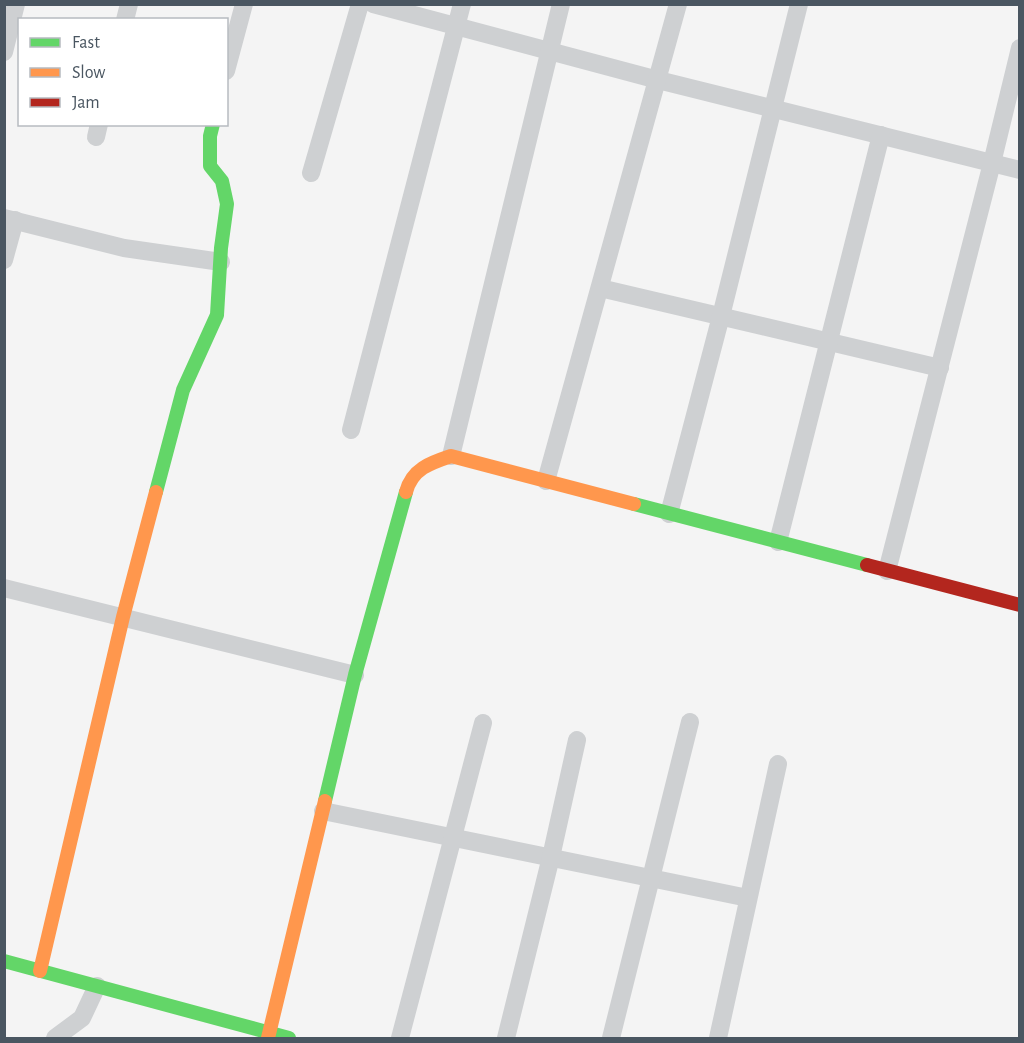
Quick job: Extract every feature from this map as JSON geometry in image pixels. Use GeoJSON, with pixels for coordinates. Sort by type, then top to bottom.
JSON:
{"type":"FeatureCollection","features":[{"type":"Feature","properties":{"kind":"street"},"geometry":{"type":"LineString","coordinates":[[4,52],[16,4]]}},
{"type":"Feature","properties":{"kind":"street"},"geometry":{"type":"LineString","coordinates":[[228,64],[244,4]]}},
{"type":"Feature","properties":{"kind":"street"},"geometry":{"type":"LineString","coordinates":[[311,173],[360,4]]}},
{"type":"Feature","properties":{"kind":"street"},"geometry":{"type":"LineString","coordinates":[[373,4],[658,80],[1020,170]]}},
{"type":"Feature","properties":{"kind":"street"},"geometry":{"type":"LineString","coordinates":[[351,430],[462,4]]}},
{"type":"Feature","properties":{"kind":"street"},"geometry":{"type":"LineString","coordinates":[[451,456],[561,4]]}},
{"type":"Feature","properties":{"kind":"street"},"geometry":{"type":"LineString","coordinates":[[546,481],[678,4]]}},
{"type":"Feature","properties":{"kind":"street"},"geometry":{"type":"LineString","coordinates":[[669,514],[799,4]]}},
{"type":"Feature","properties":{"kind":"street"},"geometry":{"type":"LineString","coordinates":[[887,571],[1020,48]]}},
{"type":"Feature","properties":{"kind":"street"},"geometry":{"type":"LineString","coordinates":[[40,970],[123,617],[183,390],[217,315],[227,204],[222,181],[210,166],[210,136],[212,126]]}},
{"type":"Feature","properties":{"kind":"street"},"geometry":{"type":"LineString","coordinates":[[778,542],[881,135]]}},
{"type":"Feature","properties":{"kind":"street"},"geometry":{"type":"LineString","coordinates":[[4,261],[10,219],[124,248],[221,262]]}},
{"type":"Feature","properties":{"kind":"street"},"geometry":{"type":"LineString","coordinates":[[600,288],[940,368]]}},
{"type":"Feature","properties":{"kind":"street"},"geometry":{"type":"LineString","coordinates":[[269,1036],[355,675],[409,481],[424,465],[451,456],[1020,605]]}},
{"type":"Feature","properties":{"kind":"street"},"geometry":{"type":"LineString","coordinates":[[4,588],[355,675]]}},
{"type":"Feature","properties":{"kind":"street"},"geometry":{"type":"LineString","coordinates":[[611,1038],[690,722]]}},
{"type":"Feature","properties":{"kind":"street"},"geometry":{"type":"LineString","coordinates":[[400,1038],[483,723]]}},
{"type":"Feature","properties":{"kind":"street"},"geometry":{"type":"LineString","coordinates":[[507,1038],[577,740]]}},
{"type":"Feature","properties":{"kind":"street"},"geometry":{"type":"LineString","coordinates":[[718,1038],[778,764]]}},
{"type":"Feature","properties":{"kind":"street"},"geometry":{"type":"LineString","coordinates":[[323,811],[748,898]]}},
{"type":"Feature","properties":{"kind":"street"},"geometry":{"type":"LineString","coordinates":[[4,961],[269,1036],[289,1038]]}},
{"type":"Feature","properties":{"kind":"street"},"geometry":{"type":"LineString","coordinates":[[55,1038],[82,1018],[97,986]]}},
{"type":"Feature","properties":{"kind":"traffic: fast"},"geometry":{"type":"LineString","coordinates":[[156,492],[183,390],[217,315],[221,248],[227,204],[222,181],[210,166],[210,136],[212,126]]}},
{"type":"Feature","properties":{"kind":"traffic: fast"},"geometry":{"type":"LineString","coordinates":[[325,801],[355,675],[406,492]]}},
{"type":"Feature","properties":{"kind":"traffic: fast"},"geometry":{"type":"LineString","coordinates":[[634,504],[867,565]]}},
{"type":"Feature","properties":{"kind":"traffic: fast"},"geometry":{"type":"LineString","coordinates":[[4,961],[289,1038]]}},
{"type":"Feature","properties":{"kind":"traffic: slow"},"geometry":{"type":"LineString","coordinates":[[406,492],[417,472],[429,464],[451,456],[634,504]]}},
{"type":"Feature","properties":{"kind":"traffic: slow"},"geometry":{"type":"LineString","coordinates":[[40,971],[123,617],[156,492]]}},
{"type":"Feature","properties":{"kind":"traffic: slow"},"geometry":{"type":"LineString","coordinates":[[268,1038],[325,801]]}},
{"type":"Feature","properties":{"kind":"traffic: jam"},"geometry":{"type":"LineString","coordinates":[[867,565],[1020,605]]}}]}
